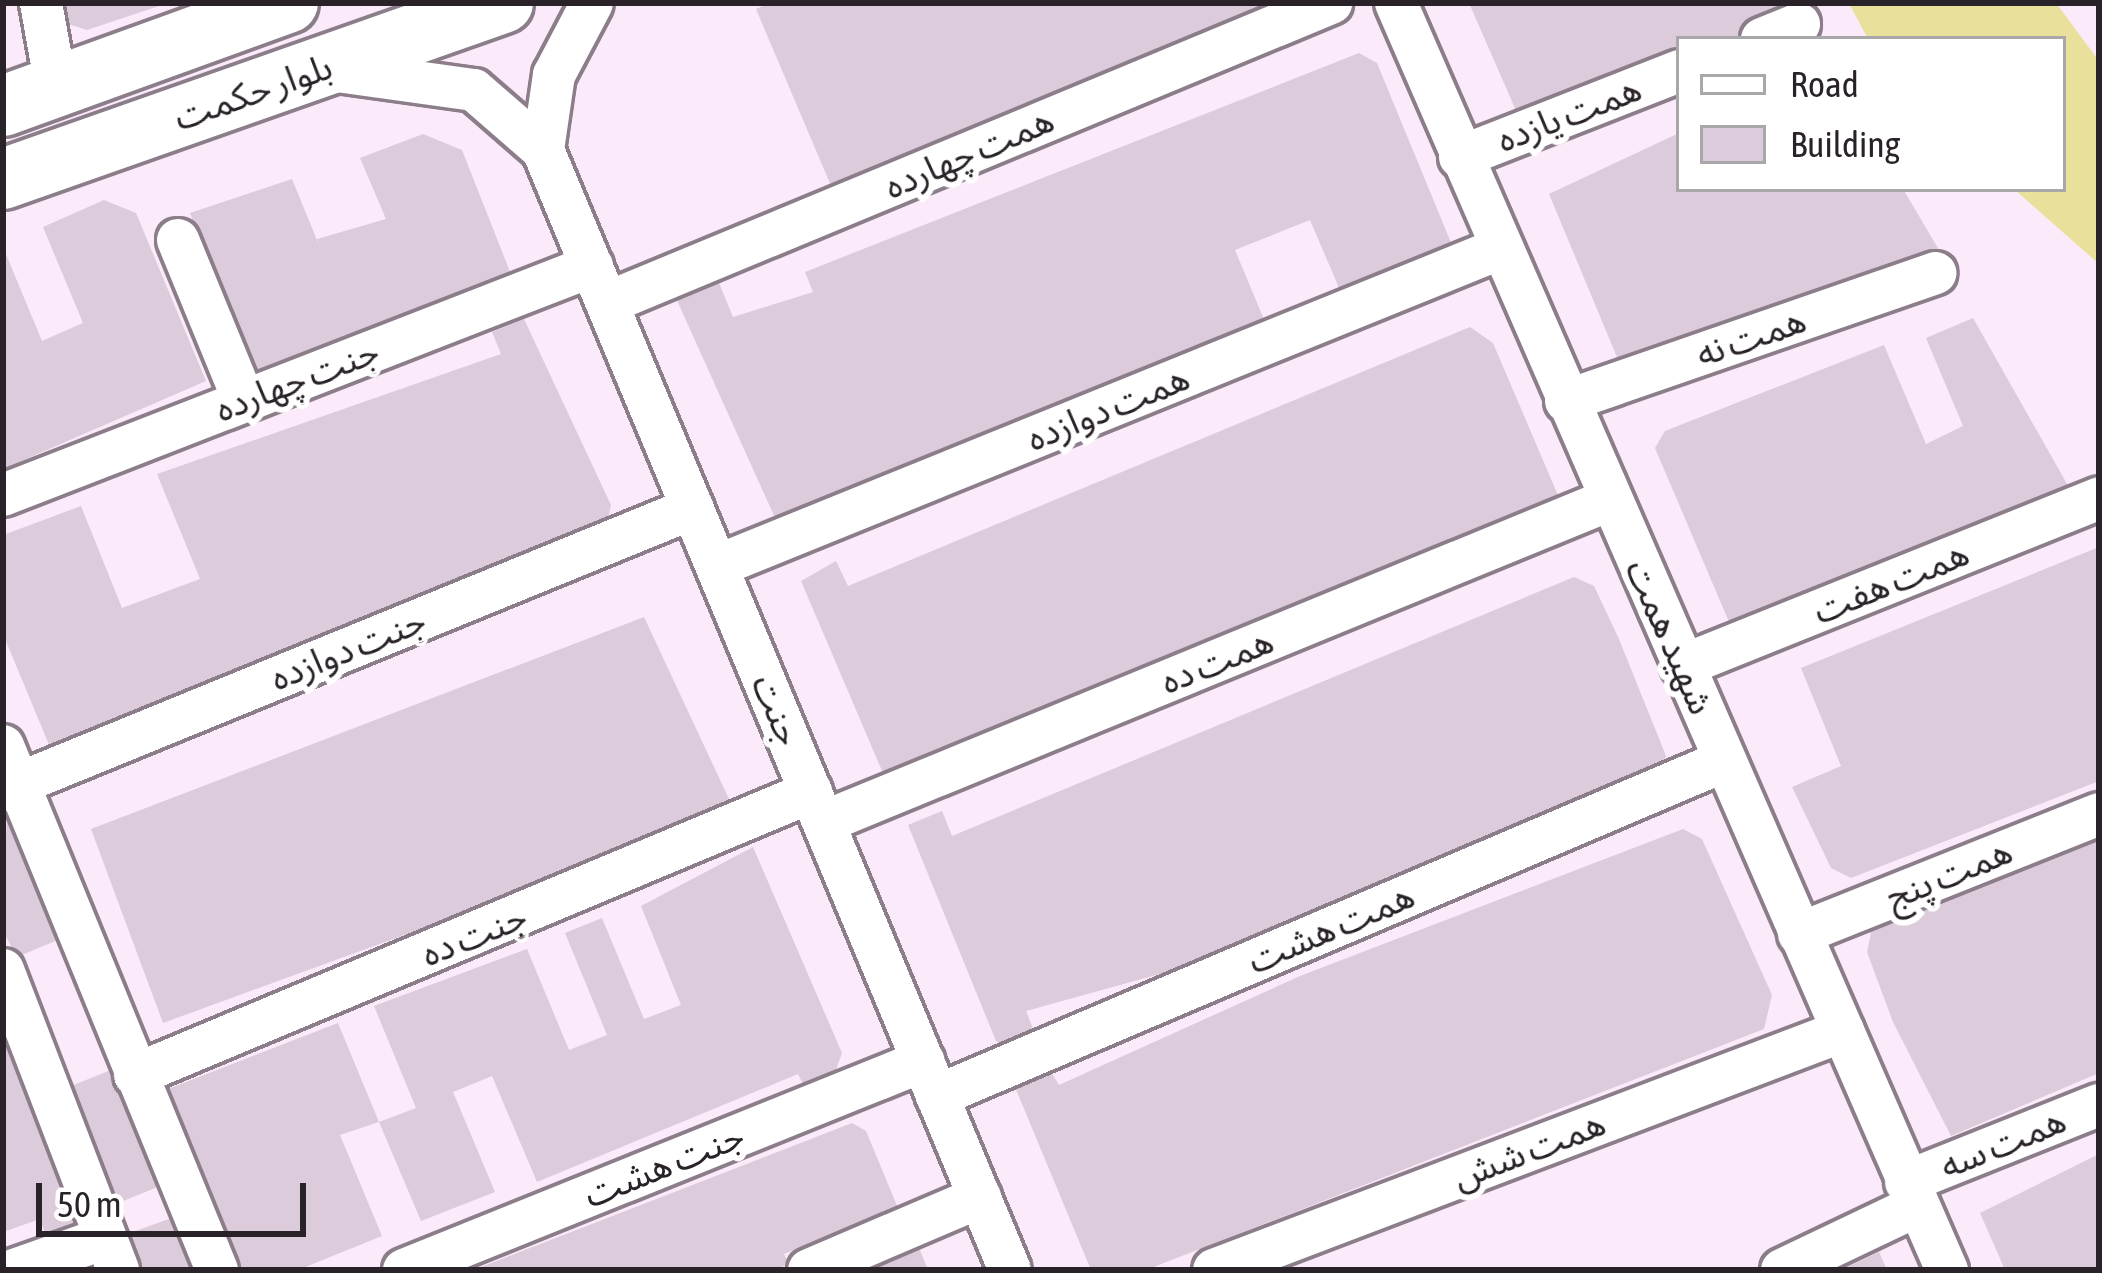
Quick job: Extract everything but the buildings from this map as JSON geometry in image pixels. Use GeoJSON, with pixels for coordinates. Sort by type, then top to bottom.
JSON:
{"type":"FeatureCollection","features":[{"type":"Feature","properties":{"kind":"street"},"geometry":{"type":"LineString","coordinates":[[29,96],[41,3]]}},
{"type":"Feature","properties":{"kind":"street","name":"بلوار حکمت"},"geometry":{"type":"LineString","coordinates":[[29,96],[289,3]]}},
{"type":"Feature","properties":{"kind":"street","name":"بلوار حکمت"},"geometry":{"type":"LineString","coordinates":[[3,179],[503,3]]}},
{"type":"Feature","properties":{"kind":"street"},"geometry":{"type":"LineString","coordinates":[[543,150],[554,76],[592,3]]}},
{"type":"Feature","properties":{"kind":"street","name":"همت چهارده"},"geometry":{"type":"LineString","coordinates":[[600,284],[1331,3]]}},
{"type":"Feature","properties":{"kind":"street","name":"شهید همت"},"geometry":{"type":"LineString","coordinates":[[1396,3],[1499,249],[1947,1270]]}},
{"type":"Feature","properties":{"kind":"street"},"geometry":{"type":"LineString","coordinates":[[318,71],[421,74],[474,90],[543,150]]}},
{"type":"Feature","properties":{"kind":"street","name":"همت یازده"},"geometry":{"type":"LineString","coordinates":[[1460,157],[1676,72]]}},
{"type":"Feature","properties":{"kind":"street","name":"جنت"},"geometry":{"type":"LineString","coordinates":[[543,150],[1010,1270]]}},
{"type":"Feature","properties":{"kind":"street"},"geometry":{"type":"LineString","coordinates":[[178,240],[244,401]]}},
{"type":"Feature","properties":{"kind":"street","name":"همت دوازده"},"geometry":{"type":"LineString","coordinates":[[717,566],[1499,249]]}},
{"type":"Feature","properties":{"kind":"street","name":"همت نه"},"geometry":{"type":"LineString","coordinates":[[1566,401],[1935,273]]}},
{"type":"Feature","properties":{"kind":"street","name":"جنت چهارده"},"geometry":{"type":"LineString","coordinates":[[3,495],[244,401],[600,284]]}},
{"type":"Feature","properties":{"kind":"street","name":"همت هفت"},"geometry":{"type":"LineString","coordinates":[[1682,666],[2099,498]]}},
{"type":"Feature","properties":{"kind":"street","name":"همت ده"},"geometry":{"type":"LineString","coordinates":[[817,807],[1609,500]]}},
{"type":"Feature","properties":{"kind":"street","name":"جنت دوازده"},"geometry":{"type":"LineString","coordinates":[[8,774],[693,508]]}},
{"type":"Feature","properties":{"kind":"street","name":"همت هشت"},"geometry":{"type":"LineString","coordinates":[[930,1078],[1724,761]]}},
{"type":"Feature","properties":{"kind":"street"},"geometry":{"type":"LineString","coordinates":[[8,774],[217,1270]]}},
{"type":"Feature","properties":{"kind":"street","name":"جنت ده"},"geometry":{"type":"LineString","coordinates":[[135,1075],[817,807]]}},
{"type":"Feature","properties":{"kind":"street","name":"همت پنج"},"geometry":{"type":"LineString","coordinates":[[1799,934],[2099,814]]}},
{"type":"Feature","properties":{"kind":"street"},"geometry":{"type":"LineString","coordinates":[[3,970],[111,1254],[14,1270]]}},
{"type":"Feature","properties":{"kind":"street","name":"همت شش"},"geometry":{"type":"LineString","coordinates":[[1214,1270],[1844,1031]]}},
{"type":"Feature","properties":{"kind":"street","name":"جنت هشت"},"geometry":{"type":"LineString","coordinates":[[404,1270],[930,1078]]}},
{"type":"Feature","properties":{"kind":"street","name":"همت سه"},"geometry":{"type":"LineString","coordinates":[[1782,1270],[1912,1193],[2099,1105]]}},
{"type":"Feature","properties":{"kind":"street"},"geometry":{"type":"LineString","coordinates":[[809,1270],[980,1196]]}},
{"type":"Feature","properties":{"kind":"shaded area"},"geometry":{"type":"Polygon","coordinates":[[[1849,3],[2056,3],[2099,61],[2099,264],[2017,192],[2066,192],[2066,36],[1866,36],[1849,3]]]}}]}
